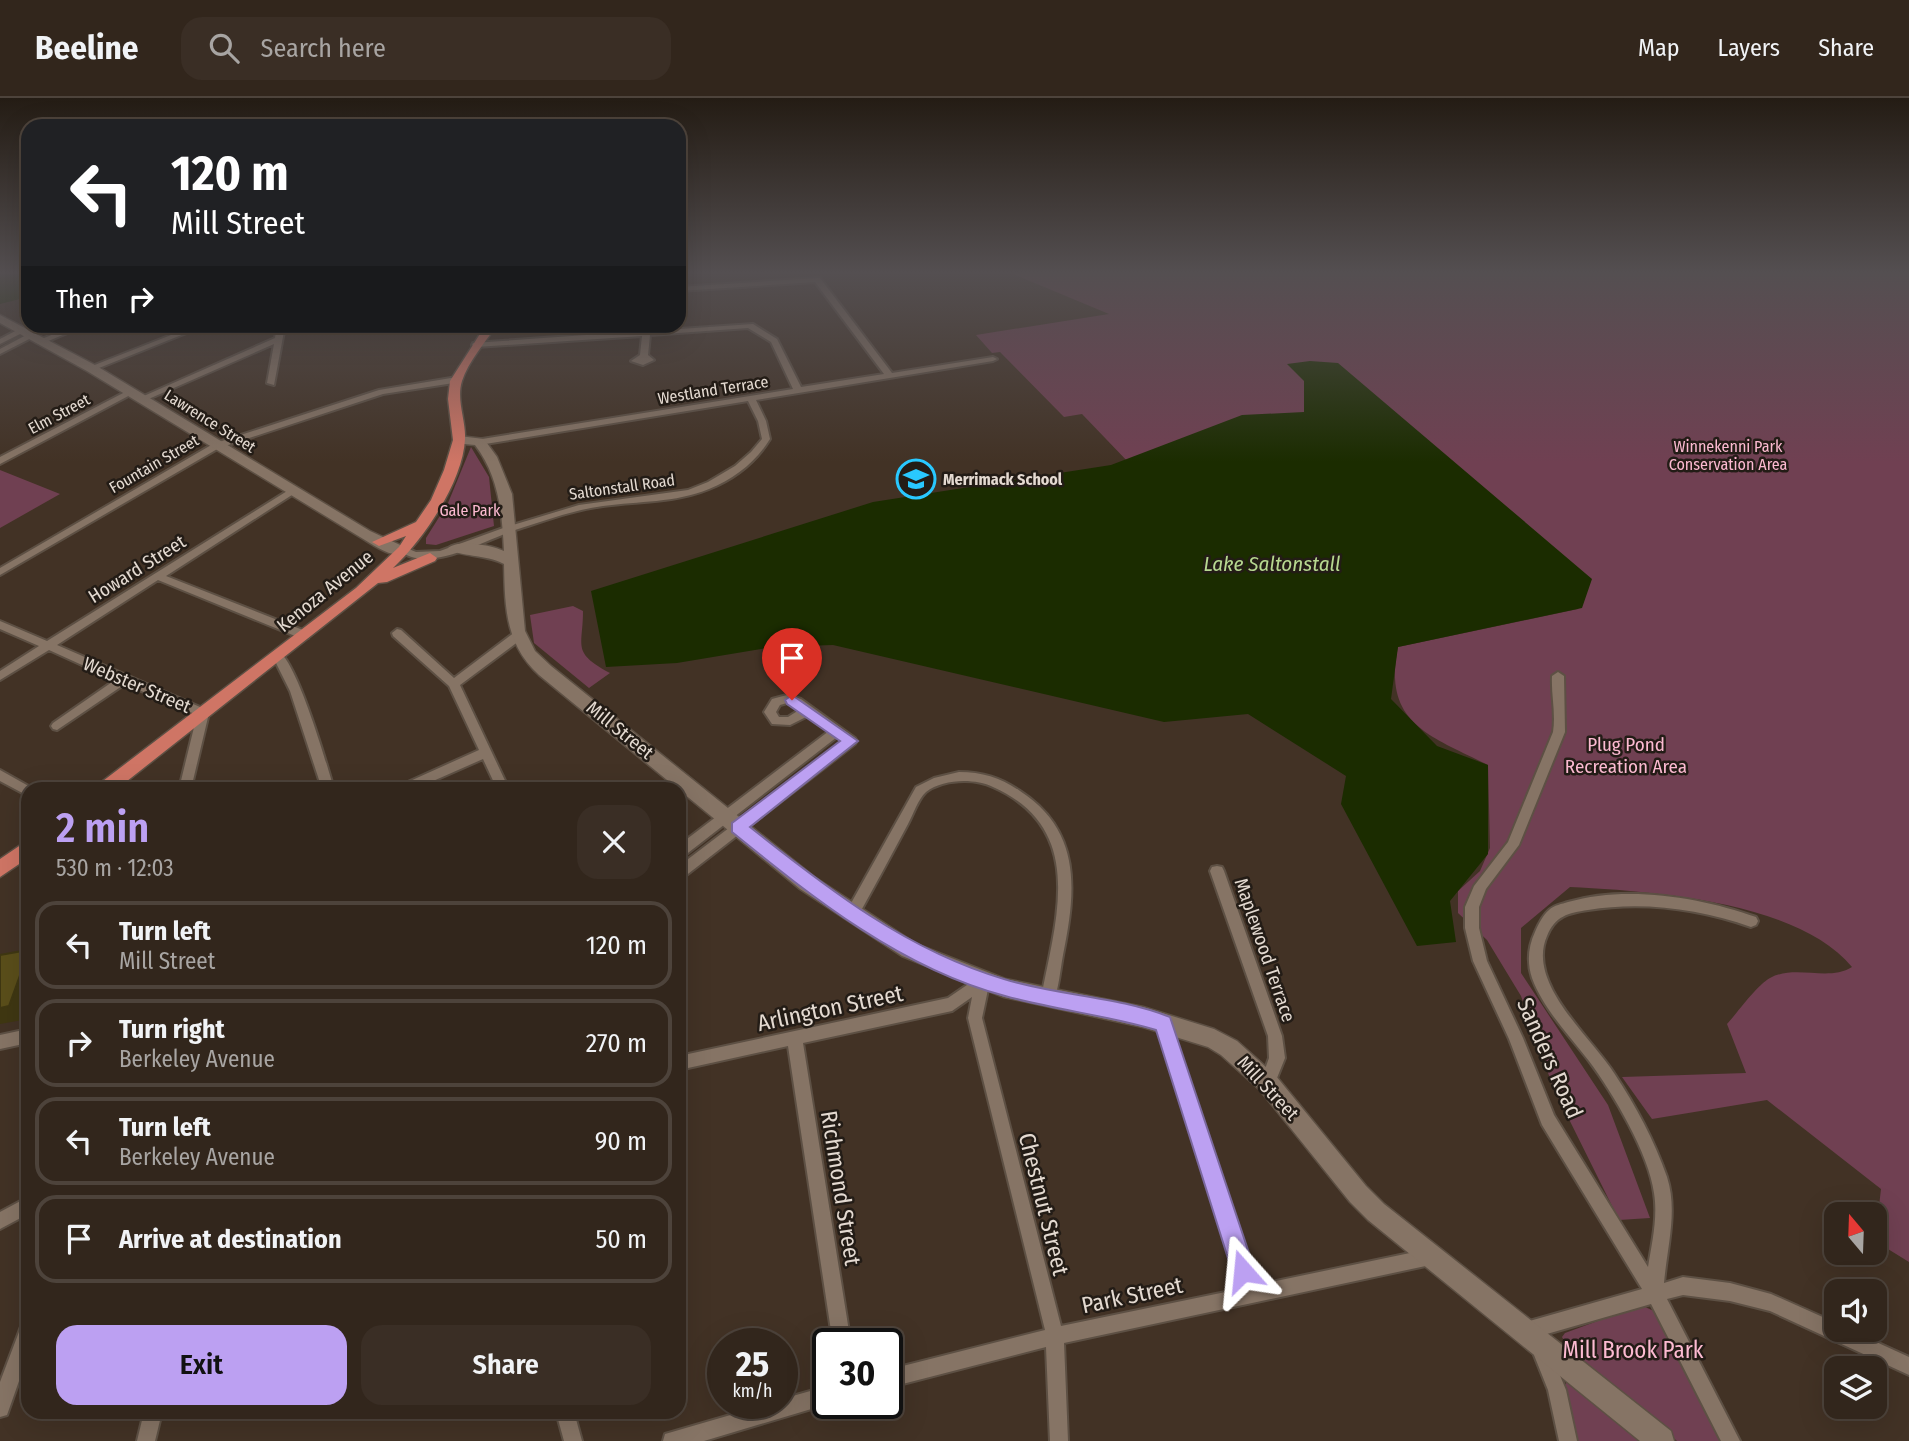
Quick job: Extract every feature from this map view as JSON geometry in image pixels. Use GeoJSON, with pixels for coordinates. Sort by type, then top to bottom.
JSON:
{"type":"FeatureCollection","features":[{"type":"Feature","properties":{"kind":"main road","name":"Lawrence Street"},"geometry":{"type":"LineString","coordinates":[[36,337],[379,542],[404,550]]}},
{"type":"Feature","properties":{"kind":"main road","name":"Kenoza Avenue"},"geometry":{"type":"LineString","coordinates":[[114,782],[372,583],[404,550],[424,523],[444,487],[459,440],[453,395],[457,380],[483,337]]}},
{"type":"Feature","properties":{"kind":"main road"},"geometry":{"type":"LineString","coordinates":[[459,440],[479,442]]}},
{"type":"Feature","properties":{"kind":"main road","name":"Mill Street"},"geometry":{"type":"LineString","coordinates":[[479,442],[491,456],[501,479],[519,635],[524,648],[543,667],[683,782]]}},
{"type":"Feature","properties":{"kind":"main road"},"geometry":{"type":"LineString","coordinates":[[379,542],[402,535],[424,523]]}},
{"type":"Feature","properties":{"kind":"main road"},"geometry":{"type":"LineString","coordinates":[[372,583],[442,553],[494,552],[510,561]]}},
{"type":"Feature","properties":{"kind":"main road","name":"Mill Street"},"geometry":{"type":"LineString","coordinates":[[686,784],[852,914],[909,950],[983,980],[1048,999],[1117,1010],[1214,1039],[1251,1065],[1358,1194],[1429,1258],[1526,1331],[1661,1441]]}},
{"type":"Feature","properties":{"kind":"main road"},"geometry":{"type":"LineString","coordinates":[[0,869],[21,853]]}},
{"type":"Feature","properties":{"kind":"street"},"geometry":{"type":"LineString","coordinates":[[0,342],[25,337]]}},
{"type":"Feature","properties":{"kind":"street"},"geometry":{"type":"LineString","coordinates":[[0,352],[30,337]]}},
{"type":"Feature","properties":{"kind":"street"},"geometry":{"type":"LineString","coordinates":[[91,368],[172,337]]}},
{"type":"Feature","properties":{"kind":"street"},"geometry":{"type":"LineString","coordinates":[[476,345],[578,337]]}},
{"type":"Feature","properties":{"kind":"street"},"geometry":{"type":"LineString","coordinates":[[644,356],[646,337]]}},
{"type":"Feature","properties":{"kind":"street"},"geometry":{"type":"LineString","coordinates":[[767,337],[774,341],[798,390]]}},
{"type":"Feature","properties":{"kind":"street"},"geometry":{"type":"LineString","coordinates":[[860,337],[889,375]]}},
{"type":"Feature","properties":{"kind":"street"},"geometry":{"type":"LineString","coordinates":[[271,383],[279,339]]}},
{"type":"Feature","properties":{"kind":"street","name":"Elm Street"},"geometry":{"type":"LineString","coordinates":[[0,461],[136,396],[279,339]]}},
{"type":"Feature","properties":{"kind":"street","name":"Westland Terrace"},"geometry":{"type":"LineString","coordinates":[[479,442],[993,359]]}},
{"type":"Feature","properties":{"kind":"street","name":"Fountain Street"},"geometry":{"type":"LineString","coordinates":[[0,572],[216,446],[382,393],[457,380]]}},
{"type":"Feature","properties":{"kind":"street","name":"Saltonstall Road"},"geometry":{"type":"LineString","coordinates":[[507,530],[586,506],[690,493],[717,481],[755,453],[766,439],[762,421],[751,398]]}},
{"type":"Feature","properties":{"kind":"street"},"geometry":{"type":"LineString","coordinates":[[0,449],[12,454]]}},
{"type":"Feature","properties":{"kind":"street","name":"Howard Street"},"geometry":{"type":"LineString","coordinates":[[0,676],[292,491]]}},
{"type":"Feature","properties":{"kind":"street"},"geometry":{"type":"LineString","coordinates":[[404,550],[411,555],[442,553],[507,530]]}},
{"type":"Feature","properties":{"kind":"street"},"geometry":{"type":"LineString","coordinates":[[157,576],[304,635]]}},
{"type":"Feature","properties":{"kind":"street","name":"Webster Street"},"geometry":{"type":"LineString","coordinates":[[0,625],[203,713],[186,782]]}},
{"type":"Feature","properties":{"kind":"street"},"geometry":{"type":"LineString","coordinates":[[397,633],[454,684],[500,782]]}},
{"type":"Feature","properties":{"kind":"street"},"geometry":{"type":"LineString","coordinates":[[454,684],[519,635]]}},
{"type":"Feature","properties":{"kind":"street"},"geometry":{"type":"LineString","coordinates":[[278,655],[296,691],[326,782]]}},
{"type":"Feature","properties":{"kind":"street","name":"Sanders Road"},"geometry":{"type":"LineString","coordinates":[[1558,676],[1556,688],[1562,720],[1559,732],[1513,845],[1480,886],[1472,907],[1472,928],[1480,961],[1516,1038],[1548,1120],[1654,1292],[1731,1441]]}},
{"type":"Feature","properties":{"kind":"street"},"geometry":{"type":"LineString","coordinates":[[57,726],[124,679]]}},
{"type":"Feature","properties":{"kind":"street"},"geometry":{"type":"LineString","coordinates":[[686,848],[732,822],[851,741],[808,710]]}},
{"type":"Feature","properties":{"kind":"street"},"geometry":{"type":"LineString","coordinates":[[686,866],[732,822],[837,731]]}},
{"type":"Feature","properties":{"kind":"street"},"geometry":{"type":"LineString","coordinates":[[419,782],[486,752]]}},
{"type":"Feature","properties":{"kind":"street"},"geometry":{"type":"LineString","coordinates":[[0,775],[21,787]]}},
{"type":"Feature","properties":{"kind":"street"},"geometry":{"type":"LineString","coordinates":[[852,914],[920,790],[932,782],[971,777],[993,780],[1017,793],[1049,823],[1061,847],[1068,874],[1066,908],[1048,999]]}},
{"type":"Feature","properties":{"kind":"street","name":"Maplewood Terrace"},"geometry":{"type":"LineString","coordinates":[[1217,871],[1275,1036],[1277,1058],[1268,1083]]}},
{"type":"Feature","properties":{"kind":"street"},"geometry":{"type":"LineString","coordinates":[[1654,1292],[1661,1235],[1661,1184],[1639,1132],[1616,1089],[1546,992],[1536,968],[1538,939],[1555,912],[1588,903],[1637,902],[1701,907],[1721,910],[1751,921]]}},
{"type":"Feature","properties":{"kind":"street","name":"Arlington Street"},"geometry":{"type":"LineString","coordinates":[[686,1062],[952,1004],[983,980]]}},
{"type":"Feature","properties":{"kind":"street","name":"Chestnut Street"},"geometry":{"type":"LineString","coordinates":[[983,980],[975,1018],[1055,1336],[1059,1441]]}},
{"type":"Feature","properties":{"kind":"street"},"geometry":{"type":"LineString","coordinates":[[1163,1023],[1251,1296]]}},
{"type":"Feature","properties":{"kind":"street"},"geometry":{"type":"LineString","coordinates":[[0,1042],[21,1038]]}},
{"type":"Feature","properties":{"kind":"street","name":"Richmond Street"},"geometry":{"type":"LineString","coordinates":[[795,1040],[840,1328]]}},
{"type":"Feature","properties":{"kind":"street"},"geometry":{"type":"LineString","coordinates":[[0,1221],[21,1209]]}},
{"type":"Feature","properties":{"kind":"street","name":"Park Street"},"geometry":{"type":"LineString","coordinates":[[903,1375],[1055,1336],[1429,1258]]}},
{"type":"Feature","properties":{"kind":"street"},"geometry":{"type":"LineString","coordinates":[[1568,1441],[1548,1362],[1526,1331],[1654,1292],[1683,1286],[1730,1292],[1771,1303],[1909,1366]]}},
{"type":"Feature","properties":{"kind":"street"},"geometry":{"type":"LineString","coordinates":[[0,1408],[20,1371]]}},
{"type":"Feature","properties":{"kind":"street"},"geometry":{"type":"LineString","coordinates":[[671,1441],[812,1400]]}},
{"type":"Feature","properties":{"kind":"street"},"geometry":{"type":"LineString","coordinates":[[146,1441],[151,1419]]}},
{"type":"Feature","properties":{"kind":"street"},"geometry":{"type":"LineString","coordinates":[[567,1419],[573,1441]]}},
{"type":"Feature","properties":{"kind":"green space"},"geometry":{"type":"Polygon","coordinates":[[[977,337],[1909,337],[1909,1262],[1887,1248],[1887,1202],[1880,1202],[1881,1189],[1767,1100],[1652,1119],[1622,1077],[1746,1073],[1727,1024],[1754,992],[1770,978],[1790,972],[1833,973],[1852,967],[1828,945],[1796,927],[1721,904],[1640,892],[1570,887],[1521,928],[1521,973],[1608,1105],[1650,1218],[1619,1220],[1553,1087],[1521,996],[1487,940],[1458,913],[1458,891],[1480,871],[1490,848],[1488,765],[1430,735],[1404,711],[1397,694],[1395,673],[1398,647],[1578,609],[1583,600],[1311,383],[1311,417],[1130,464],[1082,414],[1064,417],[1000,352],[992,353],[977,337]]]}},
{"type":"Feature","properties":{"kind":"green space","name":"Gale Park"},"geometry":{"type":"Polygon","coordinates":[[[471,447],[489,477],[494,526],[436,545],[426,544],[426,538],[448,503],[471,447]]]}},
{"type":"Feature","properties":{"kind":"green space"},"geometry":{"type":"Polygon","coordinates":[[[0,470],[60,494],[0,528],[0,470]]]}},
{"type":"Feature","properties":{"kind":"green space"},"geometry":{"type":"Polygon","coordinates":[[[573,606],[583,611],[581,641],[584,654],[610,673],[589,688],[534,643],[530,615],[573,606]]]}},
{"type":"Feature","properties":{"kind":"green space","name":"Mill Brook Park"},"geometry":{"type":"Polygon","coordinates":[[[1641,1305],[1658,1313],[1722,1441],[1677,1441],[1567,1346],[1562,1337],[1565,1333],[1641,1305]]]}},
{"type":"Feature","properties":{"kind":"green space"},"geometry":{"type":"Polygon","coordinates":[[[1568,1379],[1643,1441],[1578,1441],[1564,1388],[1568,1379]]]}},
{"type":"Feature","properties":{"kind":"water","name":"Lake Saltonstall"},"geometry":{"type":"Polygon","coordinates":[[[1310,361],[1338,363],[1592,579],[1582,608],[1398,647],[1391,699],[1437,746],[1488,765],[1488,854],[1450,901],[1456,942],[1417,946],[1341,804],[1346,776],[1248,714],[1164,722],[833,645],[773,647],[677,663],[606,667],[591,591],[873,502],[1111,465],[1242,415],[1304,412],[1304,381],[1287,364],[1310,361]]]}},
{"type":"Feature","properties":{"kind":"building"},"geometry":{"type":"Polygon","coordinates":[[[21,951],[21,973],[9,1006],[0,1008],[0,955],[21,951]]]}},
{"type":"Feature","properties":{"kind":"place","name":"Merrimack School"},"geometry":{"type":"Point","coordinates":[916,479]}},
{"type":"Feature","properties":{"kind":"route"},"geometry":{"type":"LineString","coordinates":[[792,700],[851,741],[738,827],[807,883],[909,950],[1004,988],[1048,999],[1117,1010],[1163,1023],[1243,1271]]}},
{"type":"Feature","properties":{"kind":"park label","name":"Winnekenni Park Conservation Area"},"geometry":{"type":"Point","coordinates":[1728,455]}},
{"type":"Feature","properties":{"kind":"park label","name":"Plug Pond Recreation Area"},"geometry":{"type":"Point","coordinates":[1626,755]}}]}
